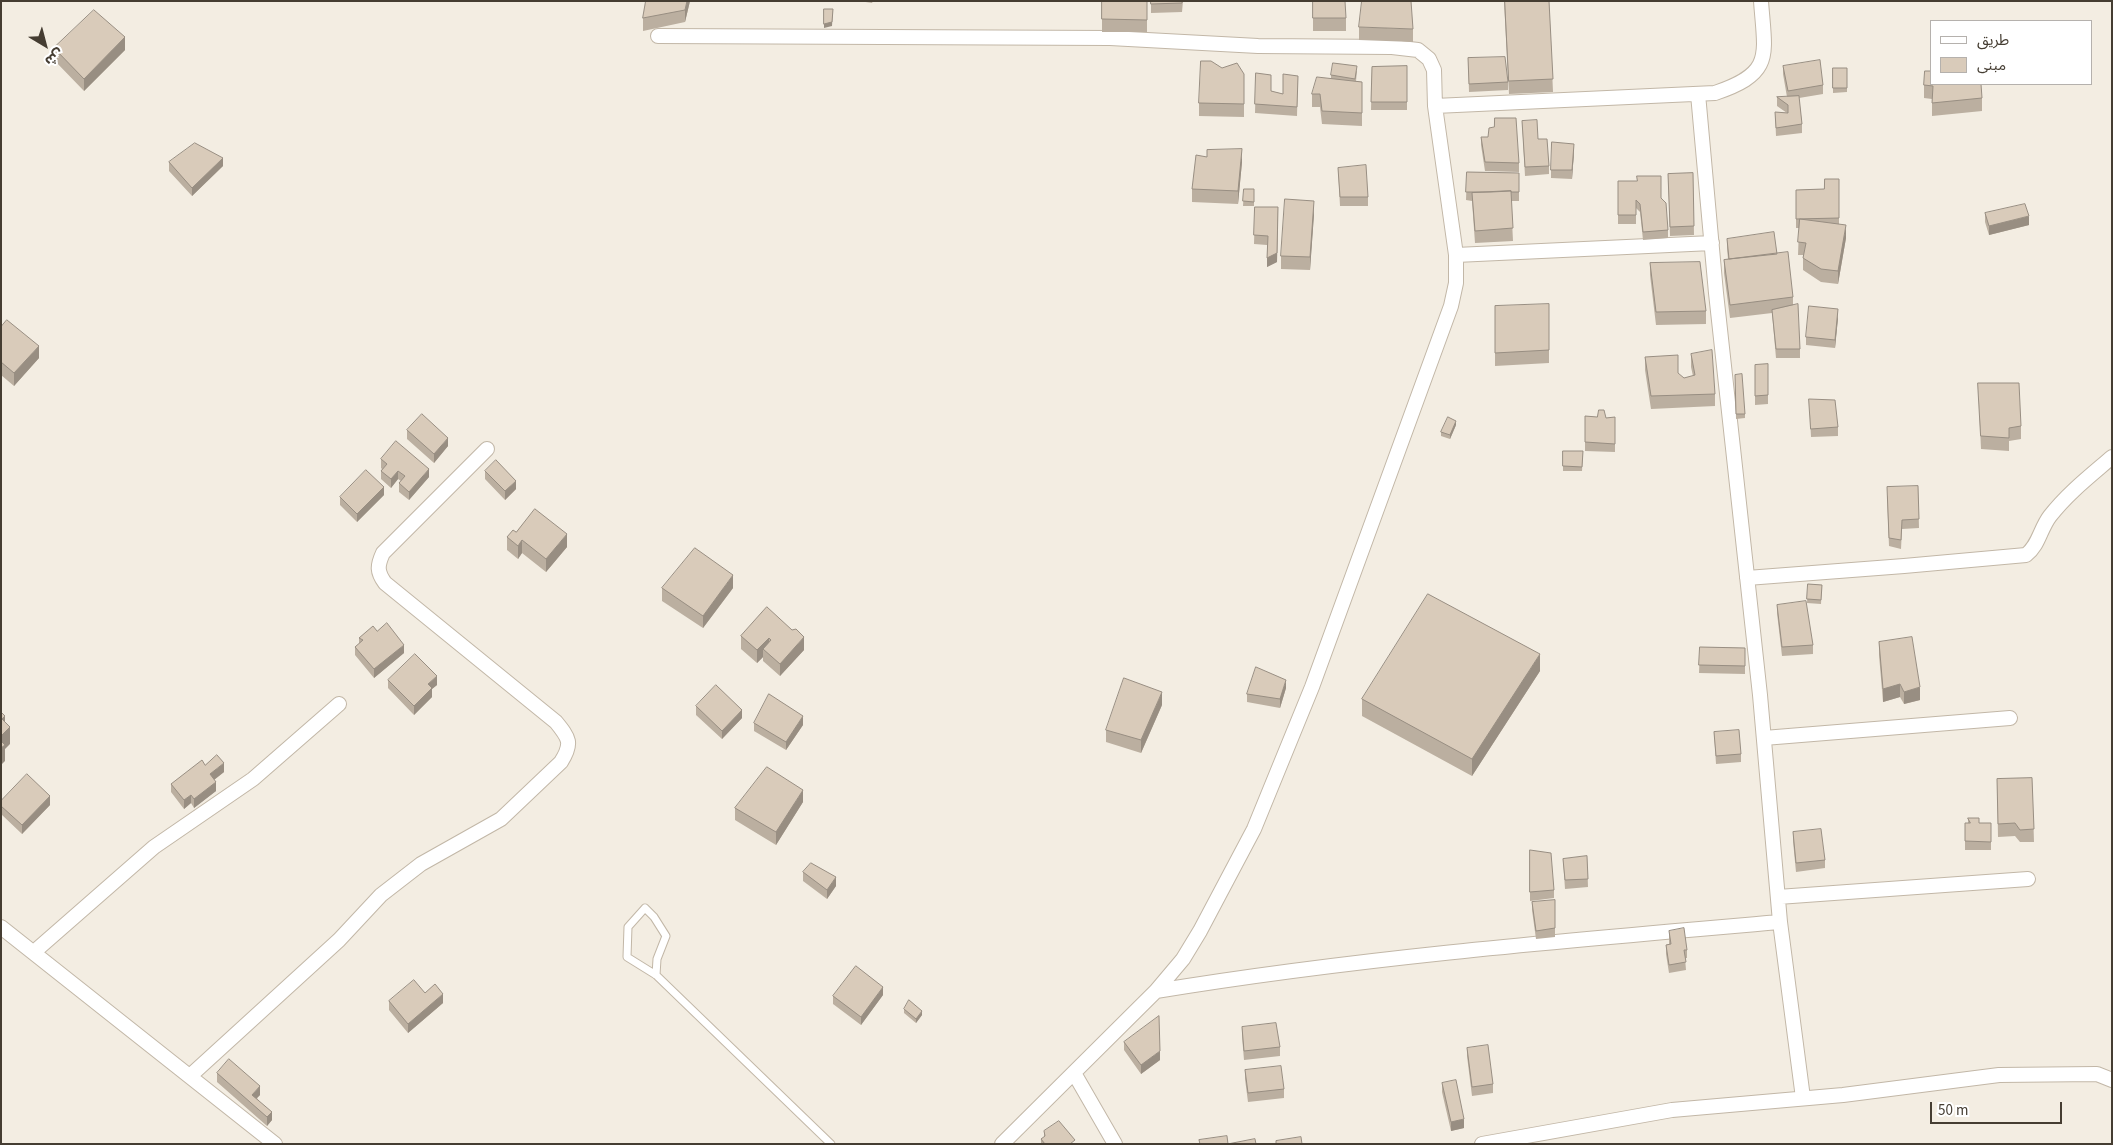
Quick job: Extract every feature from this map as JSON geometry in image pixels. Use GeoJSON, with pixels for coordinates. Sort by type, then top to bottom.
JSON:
{"type":"FeatureCollection","features":[{"type":"Feature","properties":{"kind":"street"},"geometry":{"type":"LineString","coordinates":[[1435,106],[1715,93],[1740,84],[1755,72],[1765,54],[1761,1]]}},
{"type":"Feature","properties":{"kind":"street"},"geometry":{"type":"LineString","coordinates":[[658,36],[1110,38],[1258,46],[1392,48],[1418,50],[1429,59],[1434,70],[1435,106],[1456,255],[1456,283],[1451,306],[1312,687],[1254,829],[1183,959],[1156,991],[1002,1144]]}},
{"type":"Feature","properties":{"kind":"street"},"geometry":{"type":"LineString","coordinates":[[1698,94],[1764,738],[1780,922],[1802,1098]]}},
{"type":"Feature","properties":{"kind":"street"},"geometry":{"type":"LineString","coordinates":[[1456,255],[1712,243]]}},
{"type":"Feature","properties":{"kind":"street"},"geometry":{"type":"LineString","coordinates":[[190,1076],[339,940],[381,895],[421,864],[501,819],[562,762],[568,750],[568,736],[556,722],[385,583],[378,573],[378,563],[383,553],[487,449]]}},
{"type":"Feature","properties":{"kind":"street"},"geometry":{"type":"LineString","coordinates":[[1747,578],[2026,555],[2032,550],[2049,518],[2071,492],[2112,457]]}},
{"type":"Feature","properties":{"kind":"street"},"geometry":{"type":"LineString","coordinates":[[34,952],[154,847],[253,779],[339,704]]}},
{"type":"Feature","properties":{"kind":"street"},"geometry":{"type":"LineString","coordinates":[[1764,738],[2010,718]]}},
{"type":"Feature","properties":{"kind":"street"},"geometry":{"type":"LineString","coordinates":[[1778,897],[2028,880]]}},
{"type":"Feature","properties":{"kind":"street"},"geometry":{"type":"LineString","coordinates":[[1156,991],[1263,973],[1496,947],[1780,922]]}},
{"type":"Feature","properties":{"kind":"street"},"geometry":{"type":"LineString","coordinates":[[1,927],[275,1144]]}},
{"type":"Feature","properties":{"kind":"street"},"geometry":{"type":"LineString","coordinates":[[1074,1073],[1115,1144]]}},
{"type":"Feature","properties":{"kind":"street"},"geometry":{"type":"LineString","coordinates":[[1482,1144],[1672,1110],[1802,1098],[1999,1075],[2098,1074],[2112,1080]]}},
{"type":"Feature","properties":{"kind":"lane"},"geometry":{"type":"LineString","coordinates":[[656,975],[657,959],[666,936],[654,917],[645,908],[628,926],[627,957],[656,975],[831,1144]]}},
{"type":"Feature","properties":{"kind":"building"},"geometry":{"type":"Polygon","coordinates":[[[646,1],[687,1],[685,10],[643,18],[646,1]]]}},
{"type":"Feature","properties":{"kind":"building"},"geometry":{"type":"Polygon","coordinates":[[[1102,1],[1147,1],[1147,20],[1102,19],[1102,1]]]}},
{"type":"Feature","properties":{"kind":"building"},"geometry":{"type":"Polygon","coordinates":[[[1151,1],[1182,1],[1182,3],[1151,4],[1151,1]]]}},
{"type":"Feature","properties":{"kind":"building"},"geometry":{"type":"Polygon","coordinates":[[[1313,1],[1345,1],[1346,18],[1313,18],[1313,1]]]}},
{"type":"Feature","properties":{"kind":"building"},"geometry":{"type":"Polygon","coordinates":[[[1362,1],[1411,1],[1413,29],[1359,27],[1362,1]]]}},
{"type":"Feature","properties":{"kind":"building"},"geometry":{"type":"Polygon","coordinates":[[[1505,1],[1549,1],[1553,79],[1509,81],[1505,1]]]}},
{"type":"Feature","properties":{"kind":"building"},"geometry":{"type":"Polygon","coordinates":[[[824,9],[833,9],[832,22],[824,24],[824,9]]]}},
{"type":"Feature","properties":{"kind":"building"},"geometry":{"type":"Polygon","coordinates":[[[94,10],[125,37],[84,79],[54,48],[94,10]]]}},
{"type":"Feature","properties":{"kind":"building"},"geometry":{"type":"Polygon","coordinates":[[[1505,57],[1508,82],[1469,84],[1468,58],[1505,57]]]}},
{"type":"Feature","properties":{"kind":"building"},"geometry":{"type":"Polygon","coordinates":[[[1820,60],[1823,85],[1788,91],[1783,66],[1820,60]]]}},
{"type":"Feature","properties":{"kind":"building"},"geometry":{"type":"Polygon","coordinates":[[[1201,61],[1211,61],[1222,68],[1237,63],[1244,74],[1244,104],[1199,103],[1201,61]]]}},
{"type":"Feature","properties":{"kind":"building"},"geometry":{"type":"Polygon","coordinates":[[[1333,63],[1357,66],[1355,79],[1331,75],[1333,63]]]}},
{"type":"Feature","properties":{"kind":"building"},"geometry":{"type":"Polygon","coordinates":[[[1407,66],[1407,102],[1371,102],[1372,67],[1407,66]]]}},
{"type":"Feature","properties":{"kind":"building"},"geometry":{"type":"Polygon","coordinates":[[[1833,68],[1847,68],[1847,88],[1833,88],[1833,68]]]}},
{"type":"Feature","properties":{"kind":"building"},"geometry":{"type":"Polygon","coordinates":[[[1925,71],[1930,71],[1930,85],[1981,85],[1982,98],[1932,103],[1933,86],[1924,85],[1925,71]]]}},
{"type":"Feature","properties":{"kind":"building"},"geometry":{"type":"Polygon","coordinates":[[[1256,73],[1271,75],[1271,91],[1283,94],[1283,74],[1298,76],[1297,107],[1255,104],[1256,73]]]}},
{"type":"Feature","properties":{"kind":"building"},"geometry":{"type":"Polygon","coordinates":[[[1317,77],[1362,82],[1362,113],[1322,111],[1320,94],[1312,94],[1317,77]]]}},
{"type":"Feature","properties":{"kind":"building"},"geometry":{"type":"Polygon","coordinates":[[[1799,96],[1802,124],[1776,128],[1775,112],[1788,113],[1788,105],[1777,97],[1799,96]]]}},
{"type":"Feature","properties":{"kind":"building"},"geometry":{"type":"Polygon","coordinates":[[[1495,118],[1516,118],[1519,163],[1485,162],[1481,137],[1488,137],[1489,128],[1494,127],[1495,118]]]}},
{"type":"Feature","properties":{"kind":"building"},"geometry":{"type":"Polygon","coordinates":[[[1537,120],[1538,139],[1547,139],[1549,166],[1525,167],[1522,121],[1537,120]]]}},
{"type":"Feature","properties":{"kind":"building"},"geometry":{"type":"Polygon","coordinates":[[[1552,142],[1574,144],[1572,170],[1551,170],[1552,142]]]}},
{"type":"Feature","properties":{"kind":"building"},"geometry":{"type":"Polygon","coordinates":[[[195,143],[223,158],[192,188],[169,162],[195,143]]]}},
{"type":"Feature","properties":{"kind":"building"},"geometry":{"type":"Polygon","coordinates":[[[1242,149],[1238,191],[1192,189],[1196,155],[1207,157],[1207,150],[1242,149]]]}},
{"type":"Feature","properties":{"kind":"building"},"geometry":{"type":"Polygon","coordinates":[[[1366,165],[1368,197],[1340,197],[1338,168],[1366,165]]]}},
{"type":"Feature","properties":{"kind":"building"},"geometry":{"type":"Polygon","coordinates":[[[1467,172],[1519,173],[1519,192],[1466,192],[1467,172]]]}},
{"type":"Feature","properties":{"kind":"building"},"geometry":{"type":"Polygon","coordinates":[[[1693,173],[1694,226],[1670,227],[1668,174],[1693,173]]]}},
{"type":"Feature","properties":{"kind":"building"},"geometry":{"type":"Polygon","coordinates":[[[1637,176],[1661,176],[1661,198],[1666,203],[1668,230],[1643,232],[1640,204],[1636,200],[1636,215],[1618,215],[1618,181],[1637,181],[1637,176]]]}},
{"type":"Feature","properties":{"kind":"building"},"geometry":{"type":"Polygon","coordinates":[[[1825,179],[1839,179],[1839,218],[1796,219],[1796,190],[1824,189],[1825,179]]]}},
{"type":"Feature","properties":{"kind":"building"},"geometry":{"type":"Polygon","coordinates":[[[1244,189],[1254,189],[1254,202],[1243,201],[1244,189]]]}},
{"type":"Feature","properties":{"kind":"building"},"geometry":{"type":"Polygon","coordinates":[[[1511,191],[1513,228],[1475,231],[1472,193],[1511,191]]]}},
{"type":"Feature","properties":{"kind":"building"},"geometry":{"type":"Polygon","coordinates":[[[1285,199],[1314,201],[1310,257],[1281,256],[1285,199]]]}},
{"type":"Feature","properties":{"kind":"building"},"geometry":{"type":"Polygon","coordinates":[[[2025,204],[2029,216],[1989,226],[1985,213],[2025,204]]]}},
{"type":"Feature","properties":{"kind":"building"},"geometry":{"type":"Polygon","coordinates":[[[1255,207],[1278,207],[1277,253],[1267,258],[1268,236],[1254,235],[1255,207]]]}},
{"type":"Feature","properties":{"kind":"building"},"geometry":{"type":"Polygon","coordinates":[[[1800,219],[1846,225],[1838,271],[1821,269],[1803,258],[1806,243],[1798,242],[1800,219]]]}},
{"type":"Feature","properties":{"kind":"building"},"geometry":{"type":"Polygon","coordinates":[[[1774,232],[1777,254],[1729,259],[1727,239],[1774,232]]]}},
{"type":"Feature","properties":{"kind":"building"},"geometry":{"type":"Polygon","coordinates":[[[1788,252],[1793,297],[1730,305],[1724,260],[1788,252]]]}},
{"type":"Feature","properties":{"kind":"building"},"geometry":{"type":"Polygon","coordinates":[[[1700,262],[1706,311],[1656,312],[1650,263],[1700,262]]]}},
{"type":"Feature","properties":{"kind":"building"},"geometry":{"type":"Polygon","coordinates":[[[1549,304],[1549,350],[1495,353],[1495,306],[1549,304]]]}},
{"type":"Feature","properties":{"kind":"building"},"geometry":{"type":"Polygon","coordinates":[[[1798,304],[1800,349],[1776,349],[1772,310],[1798,304]]]}},
{"type":"Feature","properties":{"kind":"building"},"geometry":{"type":"Polygon","coordinates":[[[1809,306],[1838,309],[1835,340],[1806,337],[1809,306]]]}},
{"type":"Feature","properties":{"kind":"building"},"geometry":{"type":"Polygon","coordinates":[[[7,320],[39,346],[14,373],[1,362],[1,327],[7,320]]]}},
{"type":"Feature","properties":{"kind":"building"},"geometry":{"type":"Polygon","coordinates":[[[1712,350],[1715,394],[1651,396],[1645,357],[1678,355],[1678,373],[1684,378],[1695,375],[1691,354],[1712,350]]]}},
{"type":"Feature","properties":{"kind":"building"},"geometry":{"type":"Polygon","coordinates":[[[1768,364],[1768,395],[1755,396],[1755,365],[1768,364]]]}},
{"type":"Feature","properties":{"kind":"building"},"geometry":{"type":"Polygon","coordinates":[[[1742,374],[1745,414],[1736,414],[1735,375],[1742,374]]]}},
{"type":"Feature","properties":{"kind":"building"},"geometry":{"type":"Polygon","coordinates":[[[1978,383],[2019,383],[2021,426],[2009,428],[2009,438],[1981,436],[1978,383]]]}},
{"type":"Feature","properties":{"kind":"building"},"geometry":{"type":"Polygon","coordinates":[[[1809,399],[1835,400],[1838,427],[1811,429],[1809,399]]]}},
{"type":"Feature","properties":{"kind":"building"},"geometry":{"type":"Polygon","coordinates":[[[1599,410],[1604,410],[1606,418],[1615,417],[1615,444],[1585,442],[1585,416],[1597,417],[1599,410]]]}},
{"type":"Feature","properties":{"kind":"building"},"geometry":{"type":"Polygon","coordinates":[[[422,414],[448,438],[434,454],[407,430],[422,414]]]}},
{"type":"Feature","properties":{"kind":"building"},"geometry":{"type":"Polygon","coordinates":[[[1448,417],[1456,421],[1450,435],[1441,432],[1448,417]]]}},
{"type":"Feature","properties":{"kind":"building"},"geometry":{"type":"Polygon","coordinates":[[[396,441],[429,469],[409,492],[399,483],[405,476],[398,471],[391,479],[381,471],[387,464],[381,459],[396,441]]]}},
{"type":"Feature","properties":{"kind":"building"},"geometry":{"type":"Polygon","coordinates":[[[1563,451],[1583,451],[1582,467],[1563,466],[1563,451]]]}},
{"type":"Feature","properties":{"kind":"building"},"geometry":{"type":"Polygon","coordinates":[[[496,460],[516,481],[505,491],[485,471],[496,460]]]}},
{"type":"Feature","properties":{"kind":"building"},"geometry":{"type":"Polygon","coordinates":[[[366,470],[384,487],[357,514],[340,497],[366,470]]]}},
{"type":"Feature","properties":{"kind":"building"},"geometry":{"type":"Polygon","coordinates":[[[1918,486],[1919,519],[1902,520],[1901,540],[1889,538],[1887,487],[1918,486]]]}},
{"type":"Feature","properties":{"kind":"building"},"geometry":{"type":"Polygon","coordinates":[[[535,509],[567,534],[546,559],[522,540],[518,546],[507,537],[513,530],[516,532],[535,509]]]}},
{"type":"Feature","properties":{"kind":"building"},"geometry":{"type":"Polygon","coordinates":[[[695,548],[733,575],[703,616],[662,588],[695,548]]]}},
{"type":"Feature","properties":{"kind":"building"},"geometry":{"type":"Polygon","coordinates":[[[1808,584],[1822,585],[1821,600],[1807,599],[1808,584]]]}},
{"type":"Feature","properties":{"kind":"building"},"geometry":{"type":"Polygon","coordinates":[[[1428,594],[1540,654],[1472,759],[1362,699],[1428,594]]]}},
{"type":"Feature","properties":{"kind":"building"},"geometry":{"type":"Polygon","coordinates":[[[1806,601],[1813,645],[1782,647],[1777,605],[1806,601]]]}},
{"type":"Feature","properties":{"kind":"building"},"geometry":{"type":"Polygon","coordinates":[[[767,607],[792,630],[796,629],[804,637],[780,664],[763,649],[771,640],[769,638],[757,650],[741,636],[767,607]]]}},
{"type":"Feature","properties":{"kind":"building"},"geometry":{"type":"Polygon","coordinates":[[[387,623],[404,645],[374,669],[355,647],[363,640],[359,638],[373,626],[377,631],[387,623]]]}},
{"type":"Feature","properties":{"kind":"building"},"geometry":{"type":"Polygon","coordinates":[[[1912,637],[1920,687],[1904,692],[1900,684],[1883,689],[1879,642],[1912,637]]]}},
{"type":"Feature","properties":{"kind":"building"},"geometry":{"type":"Polygon","coordinates":[[[1700,647],[1745,648],[1745,666],[1699,665],[1700,647]]]}},
{"type":"Feature","properties":{"kind":"building"},"geometry":{"type":"Polygon","coordinates":[[[415,654],[437,676],[428,684],[432,688],[414,706],[388,680],[415,654]]]}},
{"type":"Feature","properties":{"kind":"building"},"geometry":{"type":"Polygon","coordinates":[[[1256,667],[1286,680],[1280,699],[1247,694],[1256,667]]]}},
{"type":"Feature","properties":{"kind":"building"},"geometry":{"type":"Polygon","coordinates":[[[1124,678],[1162,692],[1141,740],[1106,730],[1124,678]]]}},
{"type":"Feature","properties":{"kind":"building"},"geometry":{"type":"Polygon","coordinates":[[[716,685],[742,710],[722,731],[696,706],[716,685]]]}},
{"type":"Feature","properties":{"kind":"building"},"geometry":{"type":"Polygon","coordinates":[[[769,694],[803,716],[786,742],[754,723],[769,694]]]}},
{"type":"Feature","properties":{"kind":"building"},"geometry":{"type":"Polygon","coordinates":[[[1,712],[5,716],[2,719],[10,727],[1,736],[1,712]]]}},
{"type":"Feature","properties":{"kind":"building"},"geometry":{"type":"Polygon","coordinates":[[[1739,730],[1741,754],[1716,756],[1714,732],[1739,730]]]}},
{"type":"Feature","properties":{"kind":"building"},"geometry":{"type":"Polygon","coordinates":[[[217,755],[224,763],[210,774],[216,782],[194,799],[191,795],[184,800],[171,784],[202,760],[205,765],[217,755]]]}},
{"type":"Feature","properties":{"kind":"building"},"geometry":{"type":"Polygon","coordinates":[[[767,767],[803,790],[776,832],[735,808],[767,767]]]}},
{"type":"Feature","properties":{"kind":"building"},"geometry":{"type":"Polygon","coordinates":[[[27,774],[50,796],[22,825],[1,806],[1,801],[27,774]]]}},
{"type":"Feature","properties":{"kind":"building"},"geometry":{"type":"Polygon","coordinates":[[[2032,778],[2034,829],[2020,830],[2015,823],[1998,824],[1997,779],[2032,778]]]}},
{"type":"Feature","properties":{"kind":"building"},"geometry":{"type":"Polygon","coordinates":[[[1968,818],[1979,818],[1979,823],[1991,823],[1991,842],[1965,841],[1965,823],[1970,823],[1968,818]]]}},
{"type":"Feature","properties":{"kind":"building"},"geometry":{"type":"Polygon","coordinates":[[[1821,829],[1825,860],[1796,863],[1793,832],[1821,829]]]}},
{"type":"Feature","properties":{"kind":"building"},"geometry":{"type":"Polygon","coordinates":[[[1530,850],[1551,853],[1554,890],[1530,892],[1530,850]]]}},
{"type":"Feature","properties":{"kind":"building"},"geometry":{"type":"Polygon","coordinates":[[[1587,856],[1588,879],[1565,880],[1563,859],[1587,856]]]}},
{"type":"Feature","properties":{"kind":"building"},"geometry":{"type":"Polygon","coordinates":[[[811,863],[836,877],[827,890],[803,872],[811,863]]]}},
{"type":"Feature","properties":{"kind":"building"},"geometry":{"type":"Polygon","coordinates":[[[1555,900],[1555,928],[1536,931],[1532,902],[1555,900]]]}},
{"type":"Feature","properties":{"kind":"building"},"geometry":{"type":"Polygon","coordinates":[[[1684,928],[1687,950],[1684,950],[1686,962],[1669,965],[1666,945],[1671,944],[1669,931],[1684,928]]]}},
{"type":"Feature","properties":{"kind":"building"},"geometry":{"type":"Polygon","coordinates":[[[856,966],[883,987],[861,1017],[833,996],[856,966]]]}},
{"type":"Feature","properties":{"kind":"building"},"geometry":{"type":"Polygon","coordinates":[[[414,980],[425,993],[435,984],[443,994],[408,1024],[389,1001],[414,980]]]}},
{"type":"Feature","properties":{"kind":"building"},"geometry":{"type":"Polygon","coordinates":[[[909,1000],[922,1011],[916,1019],[904,1009],[909,1000]]]}},
{"type":"Feature","properties":{"kind":"building"},"geometry":{"type":"Polygon","coordinates":[[[1159,1016],[1160,1051],[1141,1065],[1124,1042],[1159,1016]]]}},
{"type":"Feature","properties":{"kind":"building"},"geometry":{"type":"Polygon","coordinates":[[[1276,1023],[1280,1047],[1244,1051],[1242,1027],[1276,1023]]]}},
{"type":"Feature","properties":{"kind":"building"},"geometry":{"type":"Polygon","coordinates":[[[1488,1045],[1493,1084],[1472,1087],[1467,1048],[1488,1045]]]}},
{"type":"Feature","properties":{"kind":"building"},"geometry":{"type":"Polygon","coordinates":[[[229,1059],[260,1086],[252,1095],[272,1112],[267,1117],[217,1073],[229,1059]]]}},
{"type":"Feature","properties":{"kind":"building"},"geometry":{"type":"Polygon","coordinates":[[[1281,1066],[1284,1089],[1248,1093],[1245,1070],[1281,1066]]]}},
{"type":"Feature","properties":{"kind":"building"},"geometry":{"type":"Polygon","coordinates":[[[1456,1080],[1464,1119],[1451,1122],[1442,1083],[1456,1080]]]}},
{"type":"Feature","properties":{"kind":"building"},"geometry":{"type":"Polygon","coordinates":[[[1059,1121],[1075,1140],[1070,1144],[1045,1144],[1041,1139],[1045,1136],[1044,1131],[1059,1121]]]}},
{"type":"Feature","properties":{"kind":"building"},"geometry":{"type":"Polygon","coordinates":[[[1227,1136],[1228,1144],[1200,1144],[1199,1140],[1227,1136]]]}},
{"type":"Feature","properties":{"kind":"building"},"geometry":{"type":"Polygon","coordinates":[[[1301,1137],[1302,1144],[1276,1144],[1276,1141],[1301,1137]]]}},
{"type":"Feature","properties":{"kind":"building"},"geometry":{"type":"Polygon","coordinates":[[[1255,1139],[1256,1144],[1228,1144],[1255,1139]]]}}]}
